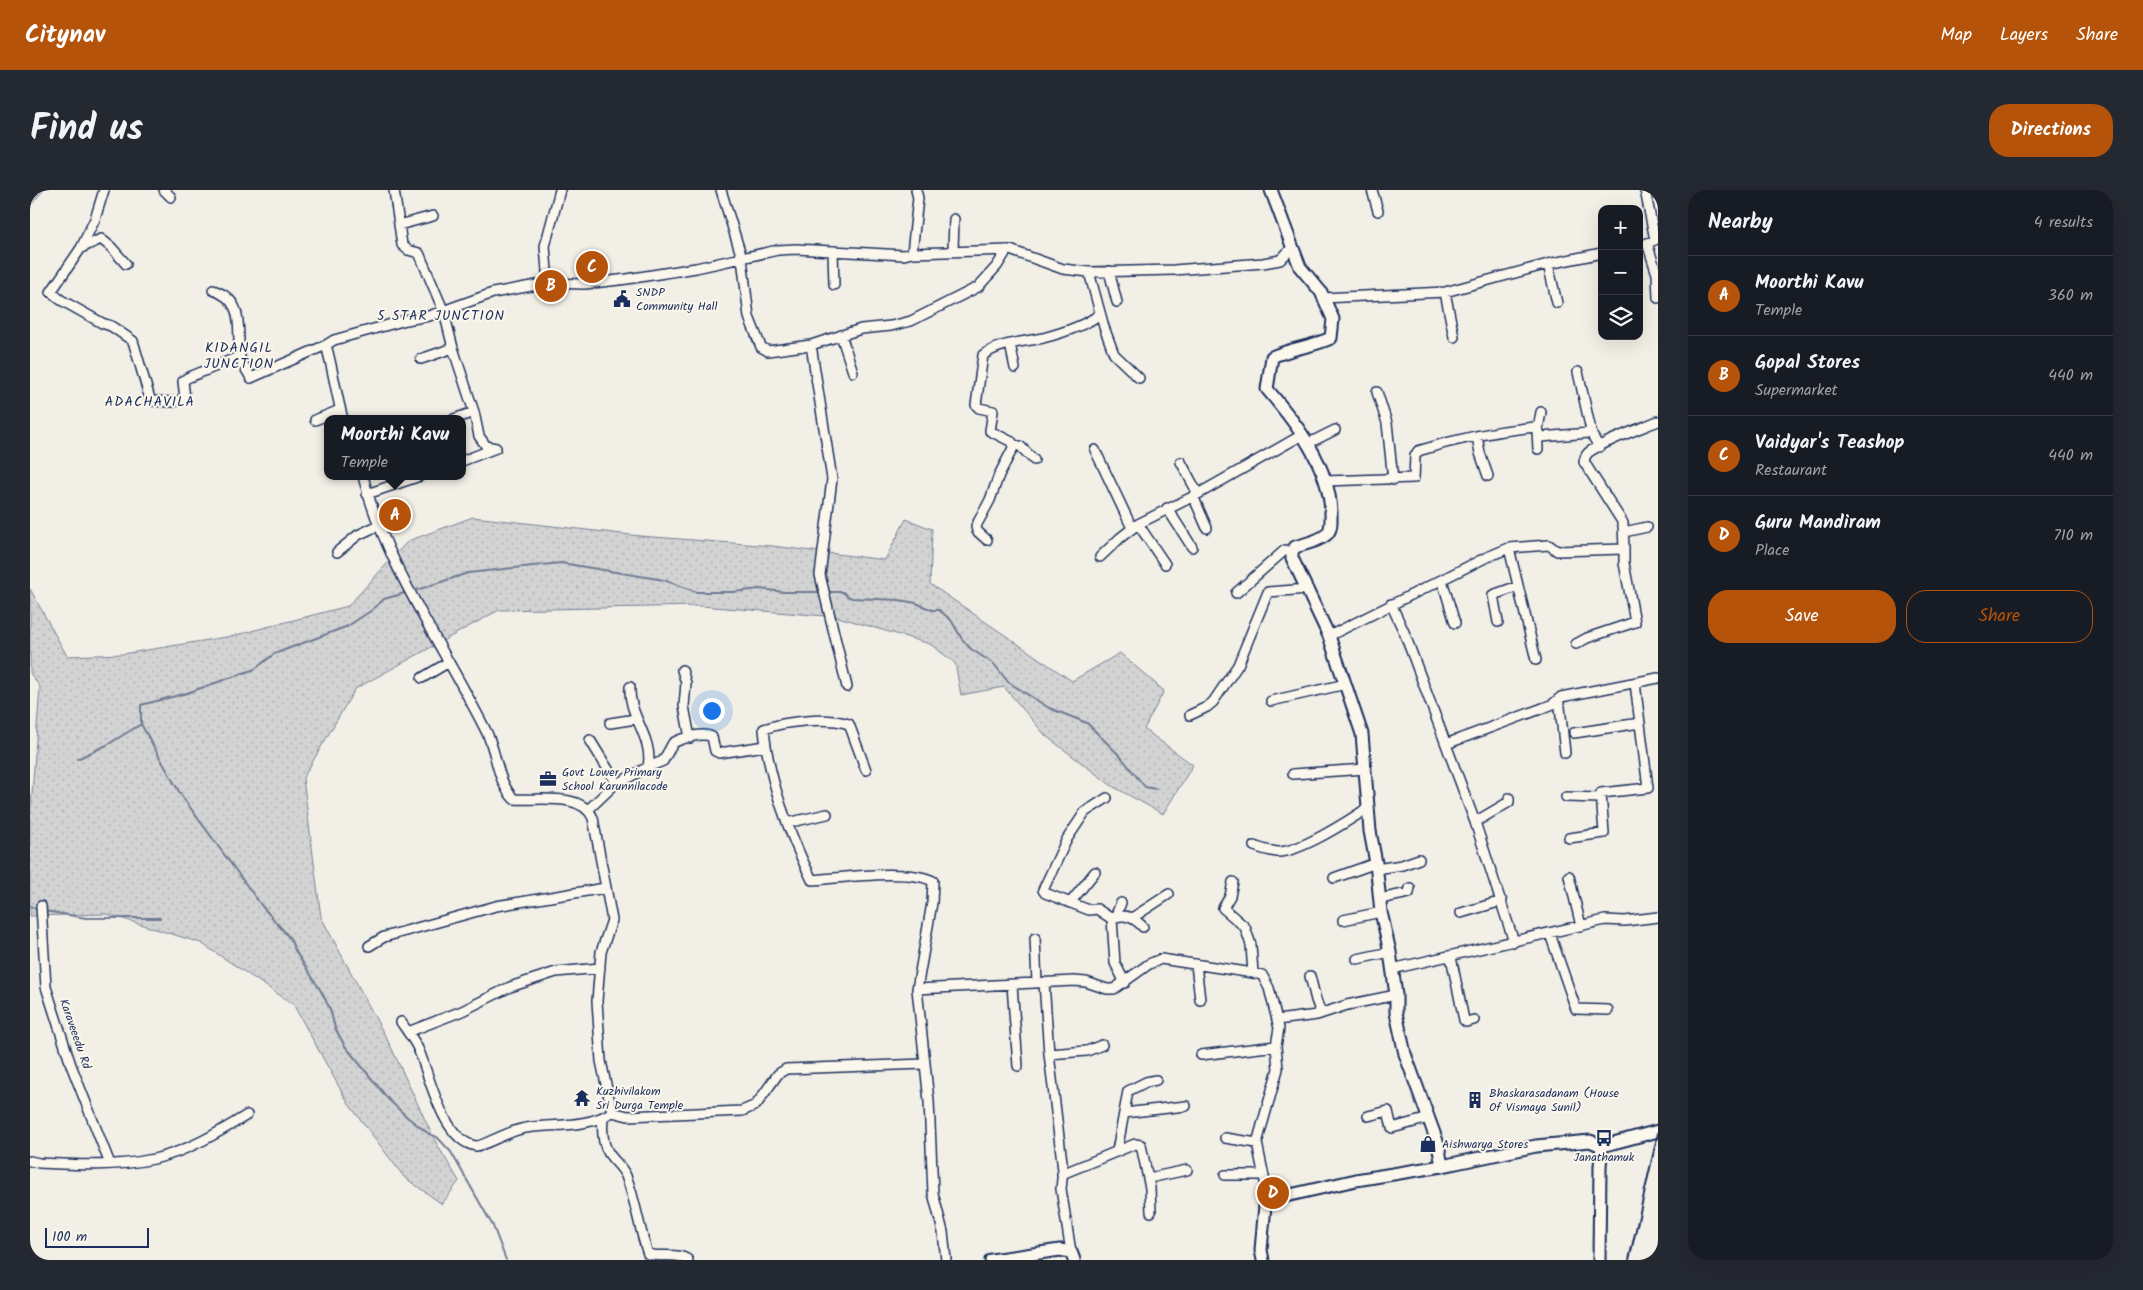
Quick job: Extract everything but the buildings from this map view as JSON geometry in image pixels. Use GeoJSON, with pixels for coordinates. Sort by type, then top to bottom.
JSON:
{"type":"FeatureCollection","features":[{"type":"Feature","properties":{"kind":"main road"},"geometry":{"type":"LineString","coordinates":[[1271,190],[1300,268],[1323,298],[1332,319],[1331,338],[1317,345],[1282,352],[1272,358],[1267,389],[1290,416],[1304,439],[1325,481],[1331,508],[1330,529],[1324,537],[1295,547],[1292,552],[1292,558],[1329,636],[1362,734],[1370,831],[1381,912],[1390,952],[1396,995],[1396,1013],[1406,1054],[1438,1144],[1442,1166]]}},
{"type":"Feature","properties":{"kind":"main road"},"geometry":{"type":"LineString","coordinates":[[1263,1260],[1261,1250],[1262,1232],[1265,1205],[1268,1201],[1356,1180],[1442,1166],[1536,1146],[1590,1141],[1602,1146],[1658,1130]]}},
{"type":"Feature","properties":{"kind":"main road"},"geometry":{"type":"LineString","coordinates":[[1599,1260],[1602,1146]]}},
{"type":"Feature","properties":{"kind":"main road"},"geometry":{"type":"LineString","coordinates":[[991,1260],[1060,1250],[1073,1256]]}},
{"type":"Feature","properties":{"kind":"street"},"geometry":{"type":"LineString","coordinates":[[104,190],[81,248],[51,292],[102,323],[111,326],[133,341],[152,401],[173,402],[185,399],[184,381],[187,378],[240,358]]}},
{"type":"Feature","properties":{"kind":"street"},"geometry":{"type":"LineString","coordinates":[[394,190],[402,245],[408,250],[420,253],[444,312],[453,348],[474,412],[479,436],[482,443],[496,448],[466,459]]}},
{"type":"Feature","properties":{"kind":"street"},"geometry":{"type":"LineString","coordinates":[[548,283],[545,246],[560,190]]}},
{"type":"Feature","properties":{"kind":"street"},"geometry":{"type":"LineString","coordinates":[[721,190],[742,258],[749,317],[761,347],[768,351],[811,345],[861,328],[891,326],[911,321],[978,287],[998,266],[1007,250]]}},
{"type":"Feature","properties":{"kind":"street"},"geometry":{"type":"LineString","coordinates":[[912,252],[918,198],[916,190]]}},
{"type":"Feature","properties":{"kind":"street"},"geometry":{"type":"LineString","coordinates":[[1372,190],[1378,211]]}},
{"type":"Feature","properties":{"kind":"street"},"geometry":{"type":"LineString","coordinates":[[1646,190],[1655,240],[1643,244],[1657,274],[1658,298]]}},
{"type":"Feature","properties":{"kind":"street"},"geometry":{"type":"LineString","coordinates":[[399,226],[433,216]]}},
{"type":"Feature","properties":{"kind":"street"},"geometry":{"type":"LineString","coordinates":[[954,219],[954,251]]}},
{"type":"Feature","properties":{"kind":"street"},"geometry":{"type":"LineString","coordinates":[[81,248],[101,239],[111,246],[126,264]]}},
{"type":"Feature","properties":{"kind":"street"},"geometry":{"type":"LineString","coordinates":[[213,290],[223,293],[230,300],[237,314],[240,327],[240,358],[252,378],[334,340],[406,320],[444,312],[493,293],[548,283],[585,284],[696,268],[778,250],[904,255],[912,252],[1007,250],[1037,258],[1063,269],[1089,272],[1174,270],[1263,263],[1280,260],[1292,248]]}},
{"type":"Feature","properties":{"kind":"street"},"geometry":{"type":"LineString","coordinates":[[833,251],[834,285]]}},
{"type":"Feature","properties":{"kind":"street"},"geometry":{"type":"LineString","coordinates":[[1323,298],[1445,292],[1548,264],[1598,254]]}},
{"type":"Feature","properties":{"kind":"street"},"geometry":{"type":"LineString","coordinates":[[1548,264],[1557,302]]}},
{"type":"Feature","properties":{"kind":"street"},"geometry":{"type":"LineString","coordinates":[[1109,271],[1117,302]]}},
{"type":"Feature","properties":{"kind":"street"},"geometry":{"type":"LineString","coordinates":[[1089,272],[1100,314],[1114,354],[1139,378]]}},
{"type":"Feature","properties":{"kind":"street"},"geometry":{"type":"LineString","coordinates":[[1445,292],[1454,337]]}},
{"type":"Feature","properties":{"kind":"street"},"geometry":{"type":"LineString","coordinates":[[1034,460],[1020,446],[1012,444],[990,431],[993,411],[979,408],[976,402],[984,355],[990,350],[1067,330],[1091,321],[1100,314]]}},
{"type":"Feature","properties":{"kind":"street"},"geometry":{"type":"LineString","coordinates":[[841,335],[853,372]]}},
{"type":"Feature","properties":{"kind":"street"},"geometry":{"type":"LineString","coordinates":[[1010,344],[1015,368]]}},
{"type":"Feature","properties":{"kind":"street"},"geometry":{"type":"LineString","coordinates":[[326,345],[334,371],[342,414]]}},
{"type":"Feature","properties":{"kind":"street"},"geometry":{"type":"LineString","coordinates":[[811,345],[832,479],[820,575],[847,687]]}},
{"type":"Feature","properties":{"kind":"street"},"geometry":{"type":"LineString","coordinates":[[421,359],[453,348]]}},
{"type":"Feature","properties":{"kind":"street"},"geometry":{"type":"LineString","coordinates":[[1578,372],[1592,435],[1598,447]]}},
{"type":"Feature","properties":{"kind":"street"},"geometry":{"type":"LineString","coordinates":[[1377,392],[1387,423],[1393,480]]}},
{"type":"Feature","properties":{"kind":"street"},"geometry":{"type":"LineString","coordinates":[[465,415],[474,412]]}},
{"type":"Feature","properties":{"kind":"street"},"geometry":{"type":"LineString","coordinates":[[1538,450],[1537,429],[1541,412]]}},
{"type":"Feature","properties":{"kind":"street"},"geometry":{"type":"LineString","coordinates":[[315,420],[324,418]]}},
{"type":"Feature","properties":{"kind":"street"},"geometry":{"type":"LineString","coordinates":[[1576,644],[1584,639],[1635,622],[1624,563],[1624,532],[1622,523],[1584,462],[1588,453],[1598,447],[1658,421]]}},
{"type":"Feature","properties":{"kind":"street"},"geometry":{"type":"LineString","coordinates":[[1325,481],[1414,478],[1414,456],[1418,451],[1477,436],[1521,428],[1537,429]]}},
{"type":"Feature","properties":{"kind":"street"},"geometry":{"type":"LineString","coordinates":[[1537,429],[1541,437],[1589,433],[1592,435]]}},
{"type":"Feature","properties":{"kind":"street"},"geometry":{"type":"LineString","coordinates":[[1100,557],[1135,526],[1167,508],[1304,439],[1335,430]]}},
{"type":"Feature","properties":{"kind":"street"},"geometry":{"type":"LineString","coordinates":[[1477,436],[1480,453],[1488,476]]}},
{"type":"Feature","properties":{"kind":"street"},"geometry":{"type":"LineString","coordinates":[[987,540],[977,532],[976,526],[990,500],[999,475],[1013,448],[1012,444]]}},
{"type":"Feature","properties":{"kind":"street"},"geometry":{"type":"LineString","coordinates":[[1095,450],[1135,526],[1165,564]]}},
{"type":"Feature","properties":{"kind":"street"},"geometry":{"type":"LineString","coordinates":[[1181,462],[1196,495],[1206,528]]}},
{"type":"Feature","properties":{"kind":"street"},"geometry":{"type":"LineString","coordinates":[[364,480],[377,526],[488,735],[505,790],[514,799],[577,802],[589,809],[612,920],[601,952],[597,1001],[601,1061],[612,1112]]}},
{"type":"Feature","properties":{"kind":"street"},"geometry":{"type":"LineString","coordinates":[[367,494],[408,480]]}},
{"type":"Feature","properties":{"kind":"street"},"geometry":{"type":"LineString","coordinates":[[1167,508],[1192,547]]}},
{"type":"Feature","properties":{"kind":"street"},"geometry":{"type":"LineString","coordinates":[[337,552],[358,535],[377,526]]}},
{"type":"Feature","properties":{"kind":"street"},"geometry":{"type":"LineString","coordinates":[[1624,532],[1647,528]]}},
{"type":"Feature","properties":{"kind":"street"},"geometry":{"type":"LineString","coordinates":[[1329,636],[1484,558],[1508,548],[1550,545],[1558,551],[1624,550]]}},
{"type":"Feature","properties":{"kind":"street"},"geometry":{"type":"LineString","coordinates":[[1508,548],[1536,660]]}},
{"type":"Feature","properties":{"kind":"street"},"geometry":{"type":"LineString","coordinates":[[1236,593],[1286,550],[1292,552]]}},
{"type":"Feature","properties":{"kind":"street"},"geometry":{"type":"LineString","coordinates":[[1442,580],[1455,623]]}},
{"type":"Feature","properties":{"kind":"street"},"geometry":{"type":"LineString","coordinates":[[1498,622],[1493,595],[1518,586]]}},
{"type":"Feature","properties":{"kind":"street"},"geometry":{"type":"LineString","coordinates":[[1190,715],[1213,702],[1238,665],[1268,592],[1308,589]]}},
{"type":"Feature","properties":{"kind":"street"},"geometry":{"type":"LineString","coordinates":[[1392,604],[1475,822],[1514,942]]}},
{"type":"Feature","properties":{"kind":"street"},"geometry":{"type":"LineString","coordinates":[[422,678],[449,662]]}},
{"type":"Feature","properties":{"kind":"street"},"geometry":{"type":"LineString","coordinates":[[682,670],[686,683],[684,706],[690,738]]}},
{"type":"Feature","properties":{"kind":"street"},"geometry":{"type":"LineString","coordinates":[[1446,744],[1543,708],[1561,697],[1658,678]]}},
{"type":"Feature","properties":{"kind":"street"},"geometry":{"type":"LineString","coordinates":[[1569,838],[1604,833],[1601,793],[1648,788],[1634,683]]}},
{"type":"Feature","properties":{"kind":"street"},"geometry":{"type":"LineString","coordinates":[[1272,701],[1346,684]]}},
{"type":"Feature","properties":{"kind":"street"},"geometry":{"type":"LineString","coordinates":[[630,688],[630,696],[636,719],[644,733],[649,762],[648,767]]}},
{"type":"Feature","properties":{"kind":"street"},"geometry":{"type":"LineString","coordinates":[[1558,700],[1565,753]]}},
{"type":"Feature","properties":{"kind":"street"},"geometry":{"type":"LineString","coordinates":[[610,723],[636,719]]}},
{"type":"Feature","properties":{"kind":"street"},"geometry":{"type":"LineString","coordinates":[[866,770],[849,724],[839,721],[791,722],[764,729],[765,746],[787,823],[812,880],[886,875],[928,878],[933,881],[932,903],[917,989],[929,1101],[933,1193],[943,1232],[946,1260]]}},
{"type":"Feature","properties":{"kind":"street"},"geometry":{"type":"LineString","coordinates":[[1574,733],[1640,723]]}},
{"type":"Feature","properties":{"kind":"street"},"geometry":{"type":"LineString","coordinates":[[589,809],[615,785],[663,761],[673,743],[708,735],[712,737],[715,751],[719,753],[765,746]]}},
{"type":"Feature","properties":{"kind":"street"},"geometry":{"type":"LineString","coordinates":[[590,740],[614,779],[615,785]]}},
{"type":"Feature","properties":{"kind":"street"},"geometry":{"type":"LineString","coordinates":[[1293,774],[1364,769]]}},
{"type":"Feature","properties":{"kind":"street"},"geometry":{"type":"LineString","coordinates":[[1566,797],[1600,798]]}},
{"type":"Feature","properties":{"kind":"street"},"geometry":{"type":"LineString","coordinates":[[1106,798],[1085,812],[1067,839],[1044,888],[1045,893],[1089,910],[1096,909],[1113,918],[1125,916],[1132,918],[1143,927]]}},
{"type":"Feature","properties":{"kind":"street"},"geometry":{"type":"LineString","coordinates":[[1475,822],[1509,802],[1509,798]]}},
{"type":"Feature","properties":{"kind":"street"},"geometry":{"type":"LineString","coordinates":[[1254,846],[1278,852],[1291,849],[1348,821],[1369,807]]}},
{"type":"Feature","properties":{"kind":"street"},"geometry":{"type":"LineString","coordinates":[[787,823],[827,814]]}},
{"type":"Feature","properties":{"kind":"street"},"geometry":{"type":"LineString","coordinates":[[1334,878],[1376,866],[1402,865],[1419,859]]}},
{"type":"Feature","properties":{"kind":"street"},"geometry":{"type":"LineString","coordinates":[[1070,903],[1095,872]]}},
{"type":"Feature","properties":{"kind":"street"},"geometry":{"type":"LineString","coordinates":[[1568,876],[1582,926]]}},
{"type":"Feature","properties":{"kind":"street"},"geometry":{"type":"LineString","coordinates":[[1233,882],[1230,896],[1223,908],[1244,927],[1251,945],[1253,973]]}},
{"type":"Feature","properties":{"kind":"street"},"geometry":{"type":"LineString","coordinates":[[369,946],[384,937],[496,906],[605,888]]}},
{"type":"Feature","properties":{"kind":"street"},"geometry":{"type":"LineString","coordinates":[[1380,899],[1409,893],[1410,888]]}},
{"type":"Feature","properties":{"kind":"street"},"geometry":{"type":"LineString","coordinates":[[1132,918],[1169,894]]}},
{"type":"Feature","properties":{"kind":"street"},"geometry":{"type":"LineString","coordinates":[[1461,913],[1502,901]]}},
{"type":"Feature","properties":{"kind":"street"},"geometry":{"type":"LineString","coordinates":[[1121,903],[1113,918],[1115,963],[1125,983]]}},
{"type":"Feature","properties":{"kind":"street","name":"Karaveeedu Rd"},"geometry":{"type":"LineString","coordinates":[[40,906],[46,987],[72,1065],[110,1164]]}},
{"type":"Feature","properties":{"kind":"street"},"geometry":{"type":"LineString","coordinates":[[1342,920],[1381,912]]}},
{"type":"Feature","properties":{"kind":"street"},"geometry":{"type":"LineString","coordinates":[[1392,969],[1451,957],[1605,920],[1625,921],[1658,917]]}},
{"type":"Feature","properties":{"kind":"street"},"geometry":{"type":"LineString","coordinates":[[1550,934],[1576,1009],[1608,1010]]}},
{"type":"Feature","properties":{"kind":"street"},"geometry":{"type":"LineString","coordinates":[[1035,938],[1062,1174],[1061,1189],[1073,1256]]}},
{"type":"Feature","properties":{"kind":"street"},"geometry":{"type":"LineString","coordinates":[[1357,959],[1390,952]]}},
{"type":"Feature","properties":{"kind":"street"},"geometry":{"type":"LineString","coordinates":[[1451,957],[1464,1020],[1466,1022],[1474,1020]]}},
{"type":"Feature","properties":{"kind":"street"},"geometry":{"type":"LineString","coordinates":[[917,989],[1086,982],[1110,990],[1117,989],[1149,964],[1161,959],[1262,975],[1269,988],[1279,1028],[1276,1046],[1278,1069],[1257,1143],[1268,1201]]}},
{"type":"Feature","properties":{"kind":"street"},"geometry":{"type":"LineString","coordinates":[[1196,964],[1200,1000]]}},
{"type":"Feature","properties":{"kind":"street"},"geometry":{"type":"LineString","coordinates":[[408,1032],[462,1011],[510,987],[556,972],[600,968]]}},
{"type":"Feature","properties":{"kind":"street"},"geometry":{"type":"LineString","coordinates":[[1310,976],[1321,1013]]}},
{"type":"Feature","properties":{"kind":"street"},"geometry":{"type":"LineString","coordinates":[[1012,985],[1018,1066]]}},
{"type":"Feature","properties":{"kind":"street"},"geometry":{"type":"LineString","coordinates":[[1278,1020],[1297,1019],[1347,1005],[1396,995]]}},
{"type":"Feature","properties":{"kind":"street"},"geometry":{"type":"LineString","coordinates":[[401,1022],[418,1049],[442,1116],[457,1134],[468,1143],[477,1146],[484,1145],[516,1129],[603,1118],[612,1112],[628,1116],[742,1111],[756,1105],[778,1074],[786,1069],[924,1064]]}},
{"type":"Feature","properties":{"kind":"street"},"geometry":{"type":"LineString","coordinates":[[1049,1054],[1087,1052],[1102,1045]]}},
{"type":"Feature","properties":{"kind":"street"},"geometry":{"type":"LineString","coordinates":[[1201,1054],[1276,1046]]}},
{"type":"Feature","properties":{"kind":"street"},"geometry":{"type":"LineString","coordinates":[[1118,1151],[1128,1091],[1146,1082],[1156,1080]]}},
{"type":"Feature","properties":{"kind":"street"},"geometry":{"type":"LineString","coordinates":[[1124,1113],[1186,1106]]}},
{"type":"Feature","properties":{"kind":"street"},"geometry":{"type":"LineString","coordinates":[[1368,1116],[1388,1111],[1392,1128],[1429,1118]]}},
{"type":"Feature","properties":{"kind":"street"},"geometry":{"type":"LineString","coordinates":[[30,1161],[58,1164],[110,1164],[153,1159],[210,1137],[247,1115]]}},
{"type":"Feature","properties":{"kind":"street"},"geometry":{"type":"LineString","coordinates":[[603,1118],[602,1133],[608,1152],[620,1164],[627,1177],[648,1254],[675,1256],[688,1260]]}},
{"type":"Feature","properties":{"kind":"street"},"geometry":{"type":"LineString","coordinates":[[1226,1138],[1257,1143]]}},
{"type":"Feature","properties":{"kind":"street"},"geometry":{"type":"LineString","coordinates":[[1062,1174],[1135,1144],[1141,1144],[1148,1178],[1151,1212]]}},
{"type":"Feature","properties":{"kind":"street"},"geometry":{"type":"LineString","coordinates":[[1148,1178],[1187,1170]]}},
{"type":"Feature","properties":{"kind":"street"},"geometry":{"type":"LineString","coordinates":[[1225,1175],[1263,1175]]}},
{"type":"Feature","properties":{"kind":"shaded area"},"geometry":{"type":"Polygon","coordinates":[[[473,517],[640,536],[772,546],[885,560],[906,519],[932,529],[930,584],[1072,681],[1120,653],[1164,691],[1144,729],[1193,765],[1163,814],[1112,786],[1046,736],[1004,687],[961,695],[955,663],[930,644],[838,617],[701,606],[499,610],[355,689],[303,778],[321,917],[391,1047],[435,1141],[459,1181],[442,1204],[404,1177],[348,1103],[293,1004],[201,943],[107,914],[30,916],[30,820],[40,687],[30,673],[30,589],[67,656],[123,654],[232,636],[348,606],[408,541],[473,517]]]}},
{"type":"Feature","properties":{"kind":"waterway"},"geometry":{"type":"LineString","coordinates":[[30,201],[39,190]]}},
{"type":"Feature","properties":{"kind":"waterway"},"geometry":{"type":"LineString","coordinates":[[417,590],[468,573],[561,563],[664,580],[697,592],[733,592],[760,589],[784,592],[820,592]]}},
{"type":"Feature","properties":{"kind":"waterway"},"geometry":{"type":"LineString","coordinates":[[827,592],[843,592],[852,598],[899,600],[916,603],[932,610],[939,610],[951,620],[962,639],[971,649],[994,664],[1008,682],[1049,708],[1087,723],[1121,757],[1145,787],[1156,789]]}},
{"type":"Feature","properties":{"kind":"waterway"},"geometry":{"type":"LineString","coordinates":[[77,759],[107,745],[141,724],[141,705],[187,693],[255,669],[274,654],[348,626],[372,610],[384,599],[405,593]]}},
{"type":"Feature","properties":{"kind":"waterway"},"geometry":{"type":"LineString","coordinates":[[141,724],[181,795],[261,905],[289,937],[296,952],[321,991],[330,1009],[335,1028],[345,1046],[389,1100],[429,1134],[437,1137],[451,1152],[493,1226],[506,1260]]}},
{"type":"Feature","properties":{"kind":"waterway"},"geometry":{"type":"LineString","coordinates":[[30,906],[38,910]]}},
{"type":"Feature","properties":{"kind":"waterway"},"geometry":{"type":"LineString","coordinates":[[45,911],[86,918],[160,918]]}},
{"type":"Feature","properties":{"kind":"railway"},"geometry":{"type":"LineString","coordinates":[[1629,1260],[1658,1133]]}},
{"type":"Feature","properties":{"kind":"place","name":"Vaidyar's Teashop"},"geometry":{"type":"Point","coordinates":[592,267]}},
{"type":"Feature","properties":{"kind":"place","name":"Gopal Stores"},"geometry":{"type":"Point","coordinates":[551,286]}},
{"type":"Feature","properties":{"kind":"place","name":"SNDP Community Hall"},"geometry":{"type":"Point","coordinates":[622,299]}},
{"type":"Feature","properties":{"kind":"place","name":"Moorthi Kavu"},"geometry":{"type":"Point","coordinates":[395,515]}},
{"type":"Feature","properties":{"kind":"place","name":"Govt Lower Primary School Karunnilacode"},"geometry":{"type":"Point","coordinates":[548,779]}},
{"type":"Feature","properties":{"kind":"place","name":"Kuzhivilakom Sri Durga Temple"},"geometry":{"type":"Point","coordinates":[582,1098]}},
{"type":"Feature","properties":{"kind":"place","name":"Bhaskarasadanam (House Of Vismaya Sunil)"},"geometry":{"type":"Point","coordinates":[1475,1100]}},
{"type":"Feature","properties":{"kind":"place","name":"Janathamuk"},"geometry":{"type":"Point","coordinates":[1604,1138]}},
{"type":"Feature","properties":{"kind":"place","name":"Aishwarya Stores"},"geometry":{"type":"Point","coordinates":[1428,1144]}},
{"type":"Feature","properties":{"kind":"place","name":"Guru Mandiram"},"geometry":{"type":"Point","coordinates":[1273,1193]}},
{"type":"Feature","properties":{"kind":"district","name":"5 STAR JUNCTION"},"geometry":{"type":"Point","coordinates":[441,316]}},
{"type":"Feature","properties":{"kind":"district","name":"KIDANGIL JUNCTION"},"geometry":{"type":"Point","coordinates":[239,356]}},
{"type":"Feature","properties":{"kind":"district","name":"ADACHAVILA"},"geometry":{"type":"Point","coordinates":[150,402]}}]}
